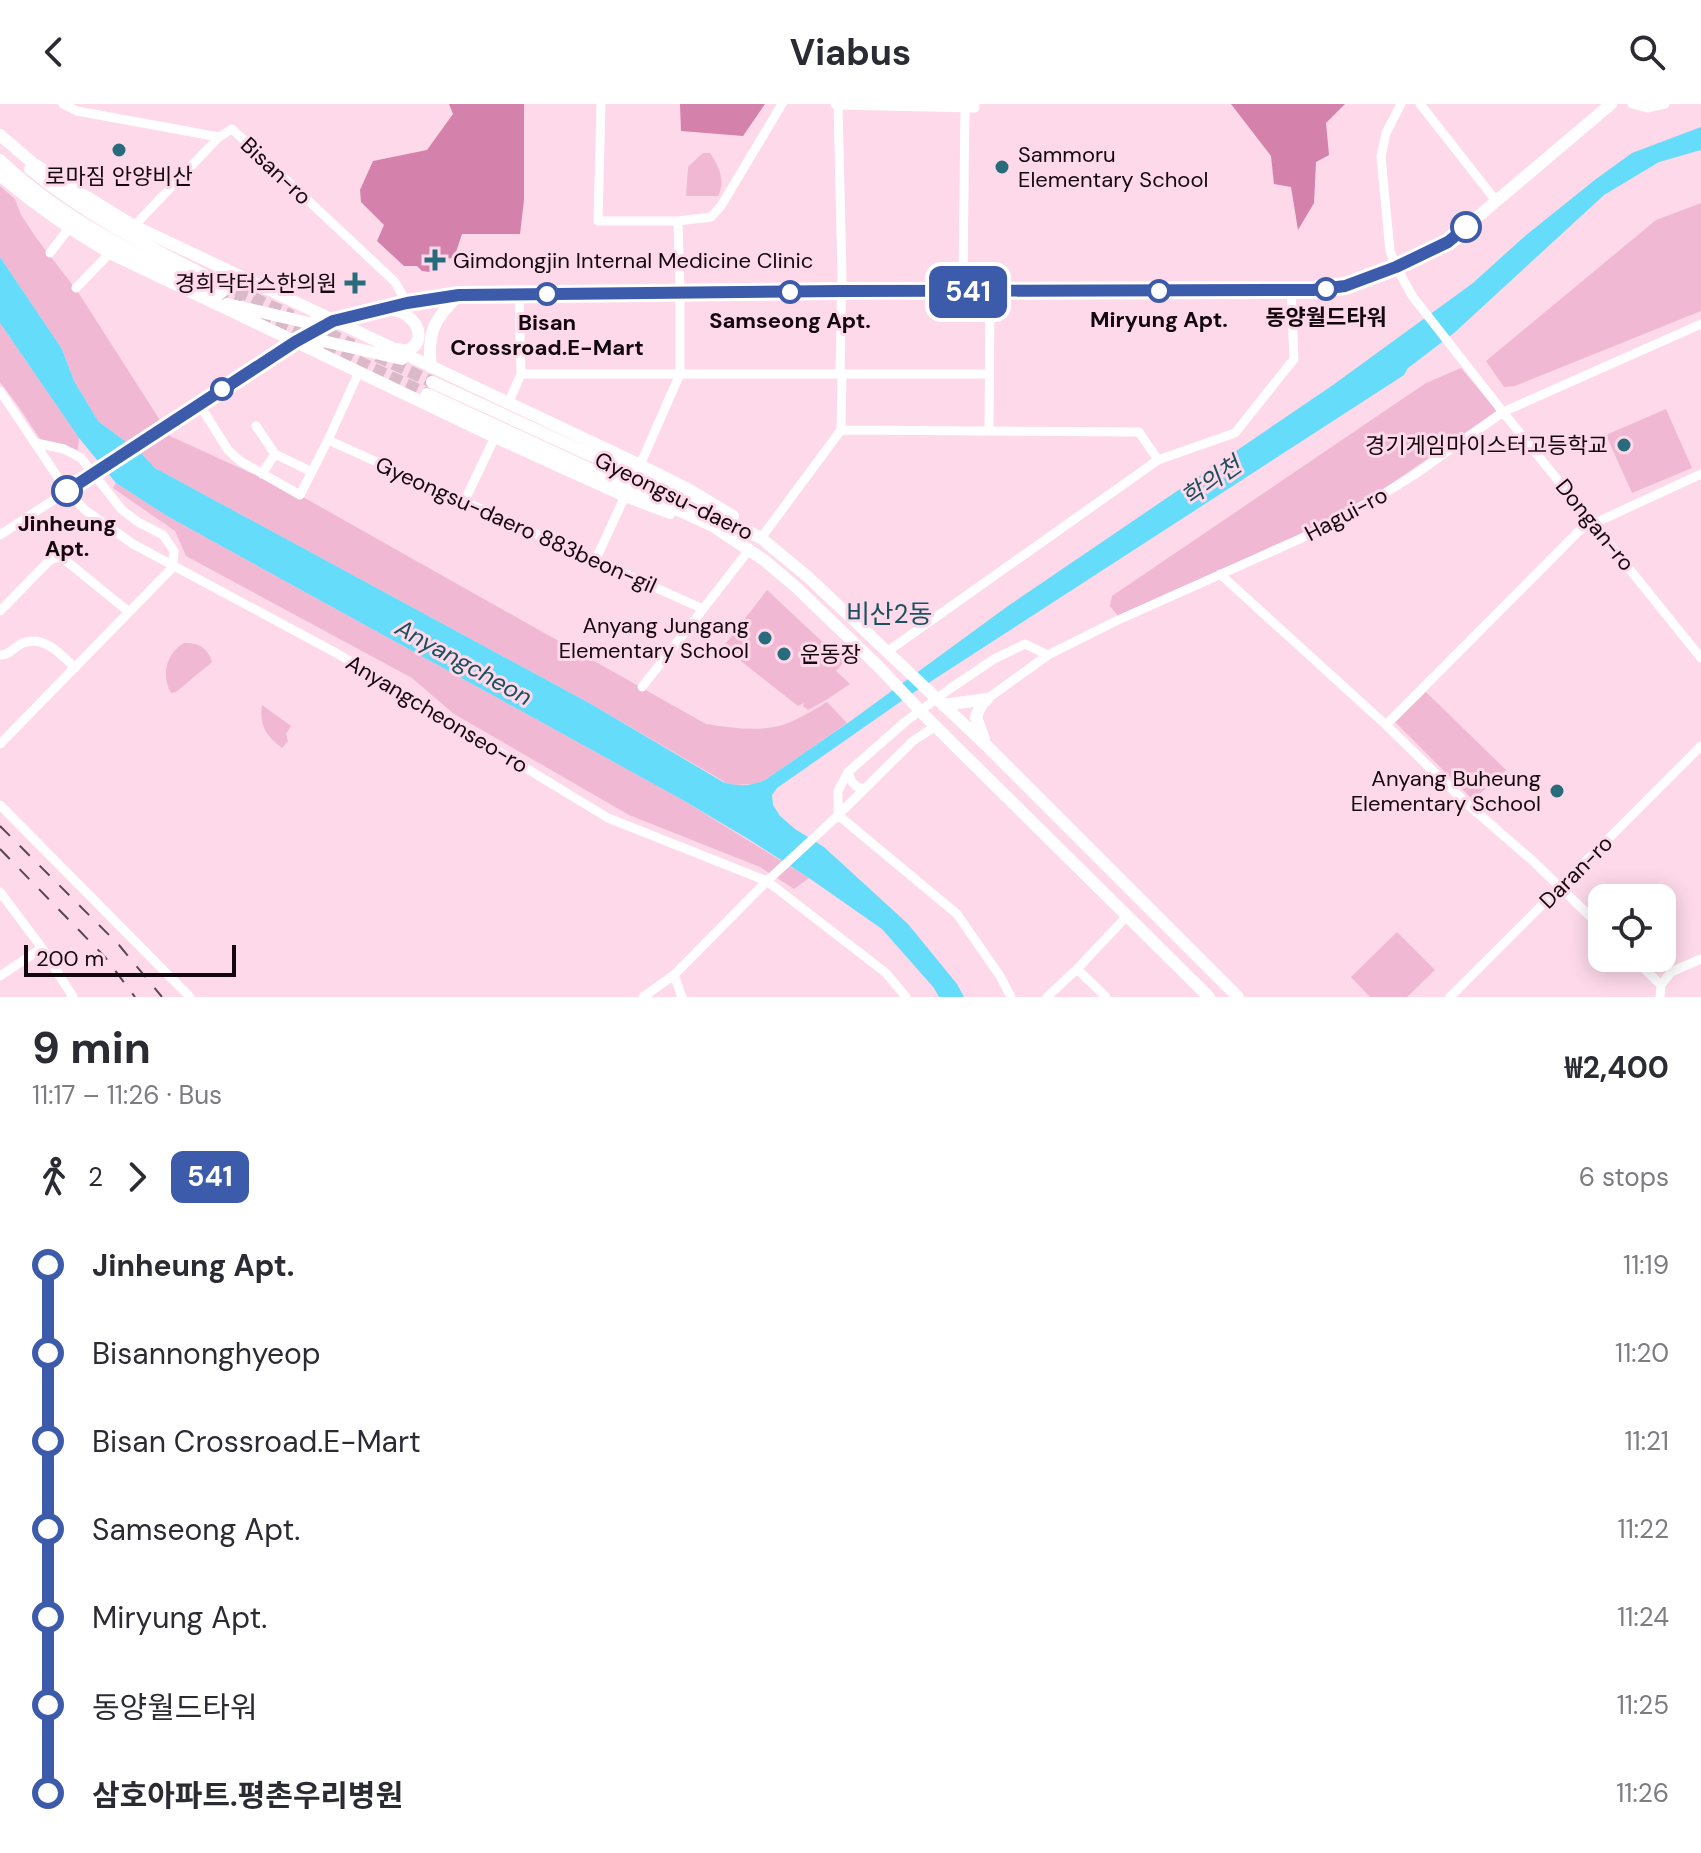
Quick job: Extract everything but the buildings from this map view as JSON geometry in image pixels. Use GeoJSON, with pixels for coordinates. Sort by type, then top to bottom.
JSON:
{"type":"FeatureCollection","features":[{"type":"Feature","properties":{"kind":"main road"},"geometry":{"type":"LineString","coordinates":[[0,175],[69,228],[110,253],[309,323],[333,321],[407,303],[459,295],[1313,290],[1345,286],[1396,267],[1448,242],[1611,104]]}},
{"type":"Feature","properties":{"kind":"main road"},"geometry":{"type":"LineString","coordinates":[[0,138],[34,164],[134,226],[391,352],[431,367],[640,465],[730,514],[761,538]]}},
{"type":"Feature","properties":{"kind":"main road"},"geometry":{"type":"LineString","coordinates":[[0,138],[15,157],[57,192],[201,286],[295,342],[625,496],[655,509],[713,526]]}},
{"type":"Feature","properties":{"kind":"main road"},"geometry":{"type":"LineString","coordinates":[[0,160],[51,202],[118,245],[201,286],[214,298],[224,290],[220,268]]}},
{"type":"Feature","properties":{"kind":"main road"},"geometry":{"type":"LineString","coordinates":[[431,367],[429,352],[432,330],[443,311],[459,295]]}},
{"type":"Feature","properties":{"kind":"main road"},"geometry":{"type":"LineString","coordinates":[[295,342],[323,341],[391,352],[413,348],[419,340],[419,329],[406,314],[384,308]]}},
{"type":"Feature","properties":{"kind":"main road"},"geometry":{"type":"LineString","coordinates":[[295,342],[333,321]]}},
{"type":"Feature","properties":{"kind":"main road"},"geometry":{"type":"LineString","coordinates":[[359,372],[360,359],[367,356],[378,358],[391,352]]}},
{"type":"Feature","properties":{"kind":"main road","name":"Gyeongsu-daero"},"geometry":{"type":"LineString","coordinates":[[936,726],[797,588],[713,526],[429,388],[636,476],[761,538],[808,577],[943,705]]}},
{"type":"Feature","properties":{"kind":"main road"},"geometry":{"type":"LineString","coordinates":[[943,705],[987,699]]}},
{"type":"Feature","properties":{"kind":"main road"},"geometry":{"type":"LineString","coordinates":[[987,699],[976,717],[987,746]]}},
{"type":"Feature","properties":{"kind":"main road"},"geometry":{"type":"LineString","coordinates":[[943,705],[1238,997]]}},
{"type":"Feature","properties":{"kind":"main road"},"geometry":{"type":"LineString","coordinates":[[936,726],[1209,997]]}},
{"type":"Feature","properties":{"kind":"street","name":"Bisan-ro"},"geometry":{"type":"LineString","coordinates":[[63,104],[77,111],[219,137],[232,129],[395,282],[407,303]]}},
{"type":"Feature","properties":{"kind":"street"},"geometry":{"type":"LineString","coordinates":[[601,104],[598,221],[678,221],[711,217],[721,206],[782,104]]}},
{"type":"Feature","properties":{"kind":"street"},"geometry":{"type":"LineString","coordinates":[[761,538],[841,430],[842,274],[836,105],[975,108],[975,104]]}},
{"type":"Feature","properties":{"kind":"street"},"geometry":{"type":"LineString","coordinates":[[1396,267],[1390,251],[1381,157],[1386,133],[1401,104]]}},
{"type":"Feature","properties":{"kind":"street"},"geometry":{"type":"LineString","coordinates":[[1420,104],[1497,202]]}},
{"type":"Feature","properties":{"kind":"street"},"geometry":{"type":"LineString","coordinates":[[1632,104],[1647,108],[1665,104]]}},
{"type":"Feature","properties":{"kind":"street"},"geometry":{"type":"LineString","coordinates":[[963,273],[965,108]]}},
{"type":"Feature","properties":{"kind":"street"},"geometry":{"type":"LineString","coordinates":[[134,226],[219,137]]}},
{"type":"Feature","properties":{"kind":"street"},"geometry":{"type":"LineString","coordinates":[[640,465],[680,374],[678,221]]}},
{"type":"Feature","properties":{"kind":"street"},"geometry":{"type":"LineString","coordinates":[[50,253],[69,228]]}},
{"type":"Feature","properties":{"kind":"street"},"geometry":{"type":"LineString","coordinates":[[76,288],[110,253]]}},
{"type":"Feature","properties":{"kind":"street","name":"Dongan-ro"},"geometry":{"type":"LineString","coordinates":[[1396,267],[1413,297],[1701,658]]}},
{"type":"Feature","properties":{"kind":"street"},"geometry":{"type":"LineString","coordinates":[[888,651],[1158,460],[1235,433],[1294,359],[1291,290]]}},
{"type":"Feature","properties":{"kind":"street"},"geometry":{"type":"LineString","coordinates":[[989,431],[990,292]]}},
{"type":"Feature","properties":{"kind":"street"},"geometry":{"type":"LineString","coordinates":[[508,404],[521,374],[519,294]]}},
{"type":"Feature","properties":{"kind":"street","name":"Hagui-ro"},"geometry":{"type":"LineString","coordinates":[[987,699],[1048,655],[1116,621],[1302,538],[1377,498],[1503,412],[1701,324]]}},
{"type":"Feature","properties":{"kind":"street"},"geometry":{"type":"LineString","coordinates":[[0,535],[295,342]]}},
{"type":"Feature","properties":{"kind":"street"},"geometry":{"type":"LineString","coordinates":[[199,404],[228,450],[240,461],[300,495],[359,372]]}},
{"type":"Feature","properties":{"kind":"street"},"geometry":{"type":"LineString","coordinates":[[521,374],[989,374]]}},
{"type":"Feature","properties":{"kind":"street","name":"Anyangcheonseo-ro"},"geometry":{"type":"LineString","coordinates":[[0,391],[85,510],[133,544],[338,654],[608,818],[771,878],[886,973],[906,997]]}},
{"type":"Feature","properties":{"kind":"street"},"geometry":{"type":"LineString","coordinates":[[256,426],[275,454],[312,472]]}},
{"type":"Feature","properties":{"kind":"street"},"geometry":{"type":"LineString","coordinates":[[841,430],[1139,432],[1158,460]]}},
{"type":"Feature","properties":{"kind":"street"},"geometry":{"type":"LineString","coordinates":[[464,502],[495,437]]}},
{"type":"Feature","properties":{"kind":"street","name":"Gyeongsu-daero 883beon-gil"},"geometry":{"type":"LineString","coordinates":[[328,440],[703,609]]}},
{"type":"Feature","properties":{"kind":"street"},"geometry":{"type":"LineString","coordinates":[[0,744],[173,567],[174,551],[163,535],[122,510],[81,458],[64,449],[36,443]]}},
{"type":"Feature","properties":{"kind":"street"},"geometry":{"type":"LineString","coordinates":[[262,474],[275,454]]}},
{"type":"Feature","properties":{"kind":"street"},"geometry":{"type":"LineString","coordinates":[[1386,725],[1580,530],[1701,474]]}},
{"type":"Feature","properties":{"kind":"street"},"geometry":{"type":"LineString","coordinates":[[595,561],[625,496]]}},
{"type":"Feature","properties":{"kind":"street"},"geometry":{"type":"LineString","coordinates":[[642,687],[749,550]]}},
{"type":"Feature","properties":{"kind":"street"},"geometry":{"type":"LineString","coordinates":[[0,611],[49,561],[57,557],[65,560],[129,612]]}},
{"type":"Feature","properties":{"kind":"street"},"geometry":{"type":"LineString","coordinates":[[1220,574],[1588,915]]}},
{"type":"Feature","properties":{"kind":"street"},"geometry":{"type":"LineString","coordinates":[[0,655],[8,655],[23,643],[41,642],[57,650],[75,668]]}},
{"type":"Feature","properties":{"kind":"street"},"geometry":{"type":"LineString","coordinates":[[838,815],[838,791],[848,772],[905,722],[994,659],[1025,644],[1048,655]]}},
{"type":"Feature","properties":{"kind":"street"},"geometry":{"type":"LineString","coordinates":[[643,997],[674,975],[913,741],[936,726]]}},
{"type":"Feature","properties":{"kind":"street","name":"Daran-ro"},"geometry":{"type":"LineString","coordinates":[[1450,997],[1701,746]]}},
{"type":"Feature","properties":{"kind":"street"},"geometry":{"type":"LineString","coordinates":[[848,772],[851,782],[864,789]]}},
{"type":"Feature","properties":{"kind":"street"},"geometry":{"type":"LineString","coordinates":[[0,805],[190,997]]}},
{"type":"Feature","properties":{"kind":"street"},"geometry":{"type":"LineString","coordinates":[[838,815],[957,914],[1011,997]]}},
{"type":"Feature","properties":{"kind":"street"},"geometry":{"type":"LineString","coordinates":[[1,895],[42,948],[73,997]]}},
{"type":"Feature","properties":{"kind":"street"},"geometry":{"type":"LineString","coordinates":[[1047,997],[1127,916]]}},
{"type":"Feature","properties":{"kind":"street"},"geometry":{"type":"LineString","coordinates":[[0,976],[42,948]]}},
{"type":"Feature","properties":{"kind":"street"},"geometry":{"type":"LineString","coordinates":[[1660,997],[1661,985],[1671,972],[1701,959]]}},
{"type":"Feature","properties":{"kind":"street"},"geometry":{"type":"LineString","coordinates":[[1077,969],[1106,997]]}},
{"type":"Feature","properties":{"kind":"street"},"geometry":{"type":"LineString","coordinates":[[1648,972],[1661,985]]}},
{"type":"Feature","properties":{"kind":"street"},"geometry":{"type":"LineString","coordinates":[[674,975],[682,997]]}},
{"type":"Feature","properties":{"kind":"shaded area"},"geometry":{"type":"Polygon","coordinates":[[[449,104],[524,104],[524,200],[520,234],[462,234],[454,258],[430,260],[430,272],[422,271],[417,266],[404,266],[377,241],[384,225],[361,202],[360,190],[373,161],[427,150],[453,114],[449,104]]]}},
{"type":"Feature","properties":{"kind":"shaded area"},"geometry":{"type":"Polygon","coordinates":[[[680,104],[765,104],[743,136],[681,131],[680,104]]]}},
{"type":"Feature","properties":{"kind":"shaded area"},"geometry":{"type":"Polygon","coordinates":[[[1231,104],[1345,104],[1326,123],[1329,155],[1316,162],[1314,203],[1298,230],[1291,187],[1274,184],[1271,156],[1231,104]]]}},
{"type":"Feature","properties":{"kind":"shaded area"},"geometry":{"type":"Polygon","coordinates":[[[703,153],[710,153],[716,163],[721,180],[720,191],[718,196],[686,196],[688,167],[703,153]]]}},
{"type":"Feature","properties":{"kind":"shaded area"},"geometry":{"type":"Polygon","coordinates":[[[0,186],[15,199],[21,215],[78,292],[170,436],[253,474],[262,474],[706,724],[768,728],[793,721],[827,702],[847,723],[765,780],[754,784],[730,785],[591,704],[155,468],[142,454],[98,421],[74,381],[62,349],[0,257],[0,186]]]}},
{"type":"Feature","properties":{"kind":"shaded area"},"geometry":{"type":"Polygon","coordinates":[[[1701,203],[1701,311],[1515,386],[1504,387],[1486,361],[1656,220],[1701,203]]]}},
{"type":"Feature","properties":{"kind":"shaded area"},"geometry":{"type":"Polygon","coordinates":[[[0,323],[79,438],[78,450],[40,439],[0,382],[0,323]]]}},
{"type":"Feature","properties":{"kind":"shaded area"},"geometry":{"type":"Polygon","coordinates":[[[1461,368],[1497,411],[1385,488],[1300,535],[1118,616],[1110,606],[1112,596],[1426,383],[1461,368]]]}},
{"type":"Feature","properties":{"kind":"shaded area"},"geometry":{"type":"Polygon","coordinates":[[[1666,409],[1692,468],[1632,493],[1606,435],[1666,409]]]}},
{"type":"Feature","properties":{"kind":"shaded area"},"geometry":{"type":"Polygon","coordinates":[[[116,483],[167,516],[681,799],[809,878],[794,889],[760,867],[629,815],[454,714],[412,678],[186,556],[175,531],[113,488],[116,483]]]}},
{"type":"Feature","properties":{"kind":"shaded area","name":"운동장"},"geometry":{"type":"Polygon","coordinates":[[[767,590],[844,662],[836,671],[850,684],[808,710],[804,703],[798,706],[723,647],[767,590]]]}},
{"type":"Feature","properties":{"kind":"shaded area"},"geometry":{"type":"Polygon","coordinates":[[[184,643],[202,647],[212,662],[171,693],[166,679],[167,665],[173,653],[184,643]]]}},
{"type":"Feature","properties":{"kind":"shaded area"},"geometry":{"type":"Polygon","coordinates":[[[1426,692],[1506,770],[1473,800],[1395,722],[1426,692]]]}},
{"type":"Feature","properties":{"kind":"shaded area"},"geometry":{"type":"Polygon","coordinates":[[[262,705],[291,726],[286,734],[288,741],[282,748],[265,730],[262,705]]]}},
{"type":"Feature","properties":{"kind":"shaded area"},"geometry":{"type":"Polygon","coordinates":[[[1397,932],[1435,970],[1407,997],[1370,997],[1351,977],[1397,932]]]}},
{"type":"Feature","properties":{"kind":"water"},"geometry":{"type":"Polygon","coordinates":[[[1701,127],[1701,150],[1659,162],[1604,195],[1454,333],[1408,368],[1404,375],[913,693],[777,788],[772,795],[773,805],[780,816],[824,847],[908,924],[964,997],[939,997],[882,929],[750,840],[167,516],[116,483],[79,438],[0,323],[0,257],[62,349],[74,381],[98,421],[142,454],[155,468],[591,704],[723,782],[750,785],[765,780],[1008,606],[1333,385],[1473,283],[1525,236],[1632,153],[1701,127]]]}},
{"type":"Feature","properties":{"kind":"tunnel"},"geometry":{"type":"LineString","coordinates":[[204,275],[292,316]]}},
{"type":"Feature","properties":{"kind":"tunnel"},"geometry":{"type":"LineString","coordinates":[[200,286],[240,305]]}},
{"type":"Feature","properties":{"kind":"tunnel"},"geometry":{"type":"LineString","coordinates":[[260,315],[427,394]]}},
{"type":"Feature","properties":{"kind":"tunnel"},"geometry":{"type":"LineString","coordinates":[[312,326],[353,345]]}},
{"type":"Feature","properties":{"kind":"tunnel"},"geometry":{"type":"LineString","coordinates":[[377,356],[432,382]]}},
{"type":"Feature","properties":{"kind":"railway"},"geometry":{"type":"LineString","coordinates":[[0,826],[119,945],[162,997]]}},
{"type":"Feature","properties":{"kind":"railway"},"geometry":{"type":"LineString","coordinates":[[0,849],[105,957],[135,997]]}},
{"type":"Feature","properties":{"kind":"bus line","name":"541"},"geometry":{"type":"LineString","coordinates":[[67,491],[295,342],[333,321],[407,303],[459,295],[1313,290],[1345,286],[1396,267],[1448,242],[1466,227]]}},
{"type":"Feature","properties":{"kind":"place","name":"로마짐 안양비산"},"geometry":{"type":"Point","coordinates":[119,150]}},
{"type":"Feature","properties":{"kind":"place","name":"Sammoru Elementary School"},"geometry":{"type":"Point","coordinates":[1002,167]}},
{"type":"Feature","properties":{"kind":"place","name":"Gimdongjin Internal Medicine Clinic"},"geometry":{"type":"Point","coordinates":[435,260]}},
{"type":"Feature","properties":{"kind":"place","name":"경희닥터스한의원"},"geometry":{"type":"Point","coordinates":[355,283]}},
{"type":"Feature","properties":{"kind":"place","name":"동양월드타워"},"geometry":{"type":"Point","coordinates":[1326,289]}},
{"type":"Feature","properties":{"kind":"place","name":"Miryung Apt."},"geometry":{"type":"Point","coordinates":[1159,291]}},
{"type":"Feature","properties":{"kind":"place","name":"Samseong Apt."},"geometry":{"type":"Point","coordinates":[790,292]}},
{"type":"Feature","properties":{"kind":"place","name":"Bisan Crossroad.E-Mart"},"geometry":{"type":"Point","coordinates":[547,294]}},
{"type":"Feature","properties":{"kind":"place","name":"경기게임마이스터고등학교"},"geometry":{"type":"Point","coordinates":[1624,445]}},
{"type":"Feature","properties":{"kind":"place","name":"Jinheung Apt."},"geometry":{"type":"Point","coordinates":[67,491]}},
{"type":"Feature","properties":{"kind":"place","name":"Anyang Jungang Elementary School"},"geometry":{"type":"Point","coordinates":[765,638]}},
{"type":"Feature","properties":{"kind":"place","name":"운동장"},"geometry":{"type":"Point","coordinates":[784,654]}},
{"type":"Feature","properties":{"kind":"place","name":"Anyang Buheung Elementary School"},"geometry":{"type":"Point","coordinates":[1557,791]}},
{"type":"Feature","properties":{"kind":"district","name":"비산2동"},"geometry":{"type":"Point","coordinates":[889,614]}},
{"type":"Feature","properties":{"kind":"water label","name":"학의천"},"geometry":{"type":"Point","coordinates":[1211,481]}},
{"type":"Feature","properties":{"kind":"water label","name":"Anyangcheon"},"geometry":{"type":"Point","coordinates":[464,662]}}]}
